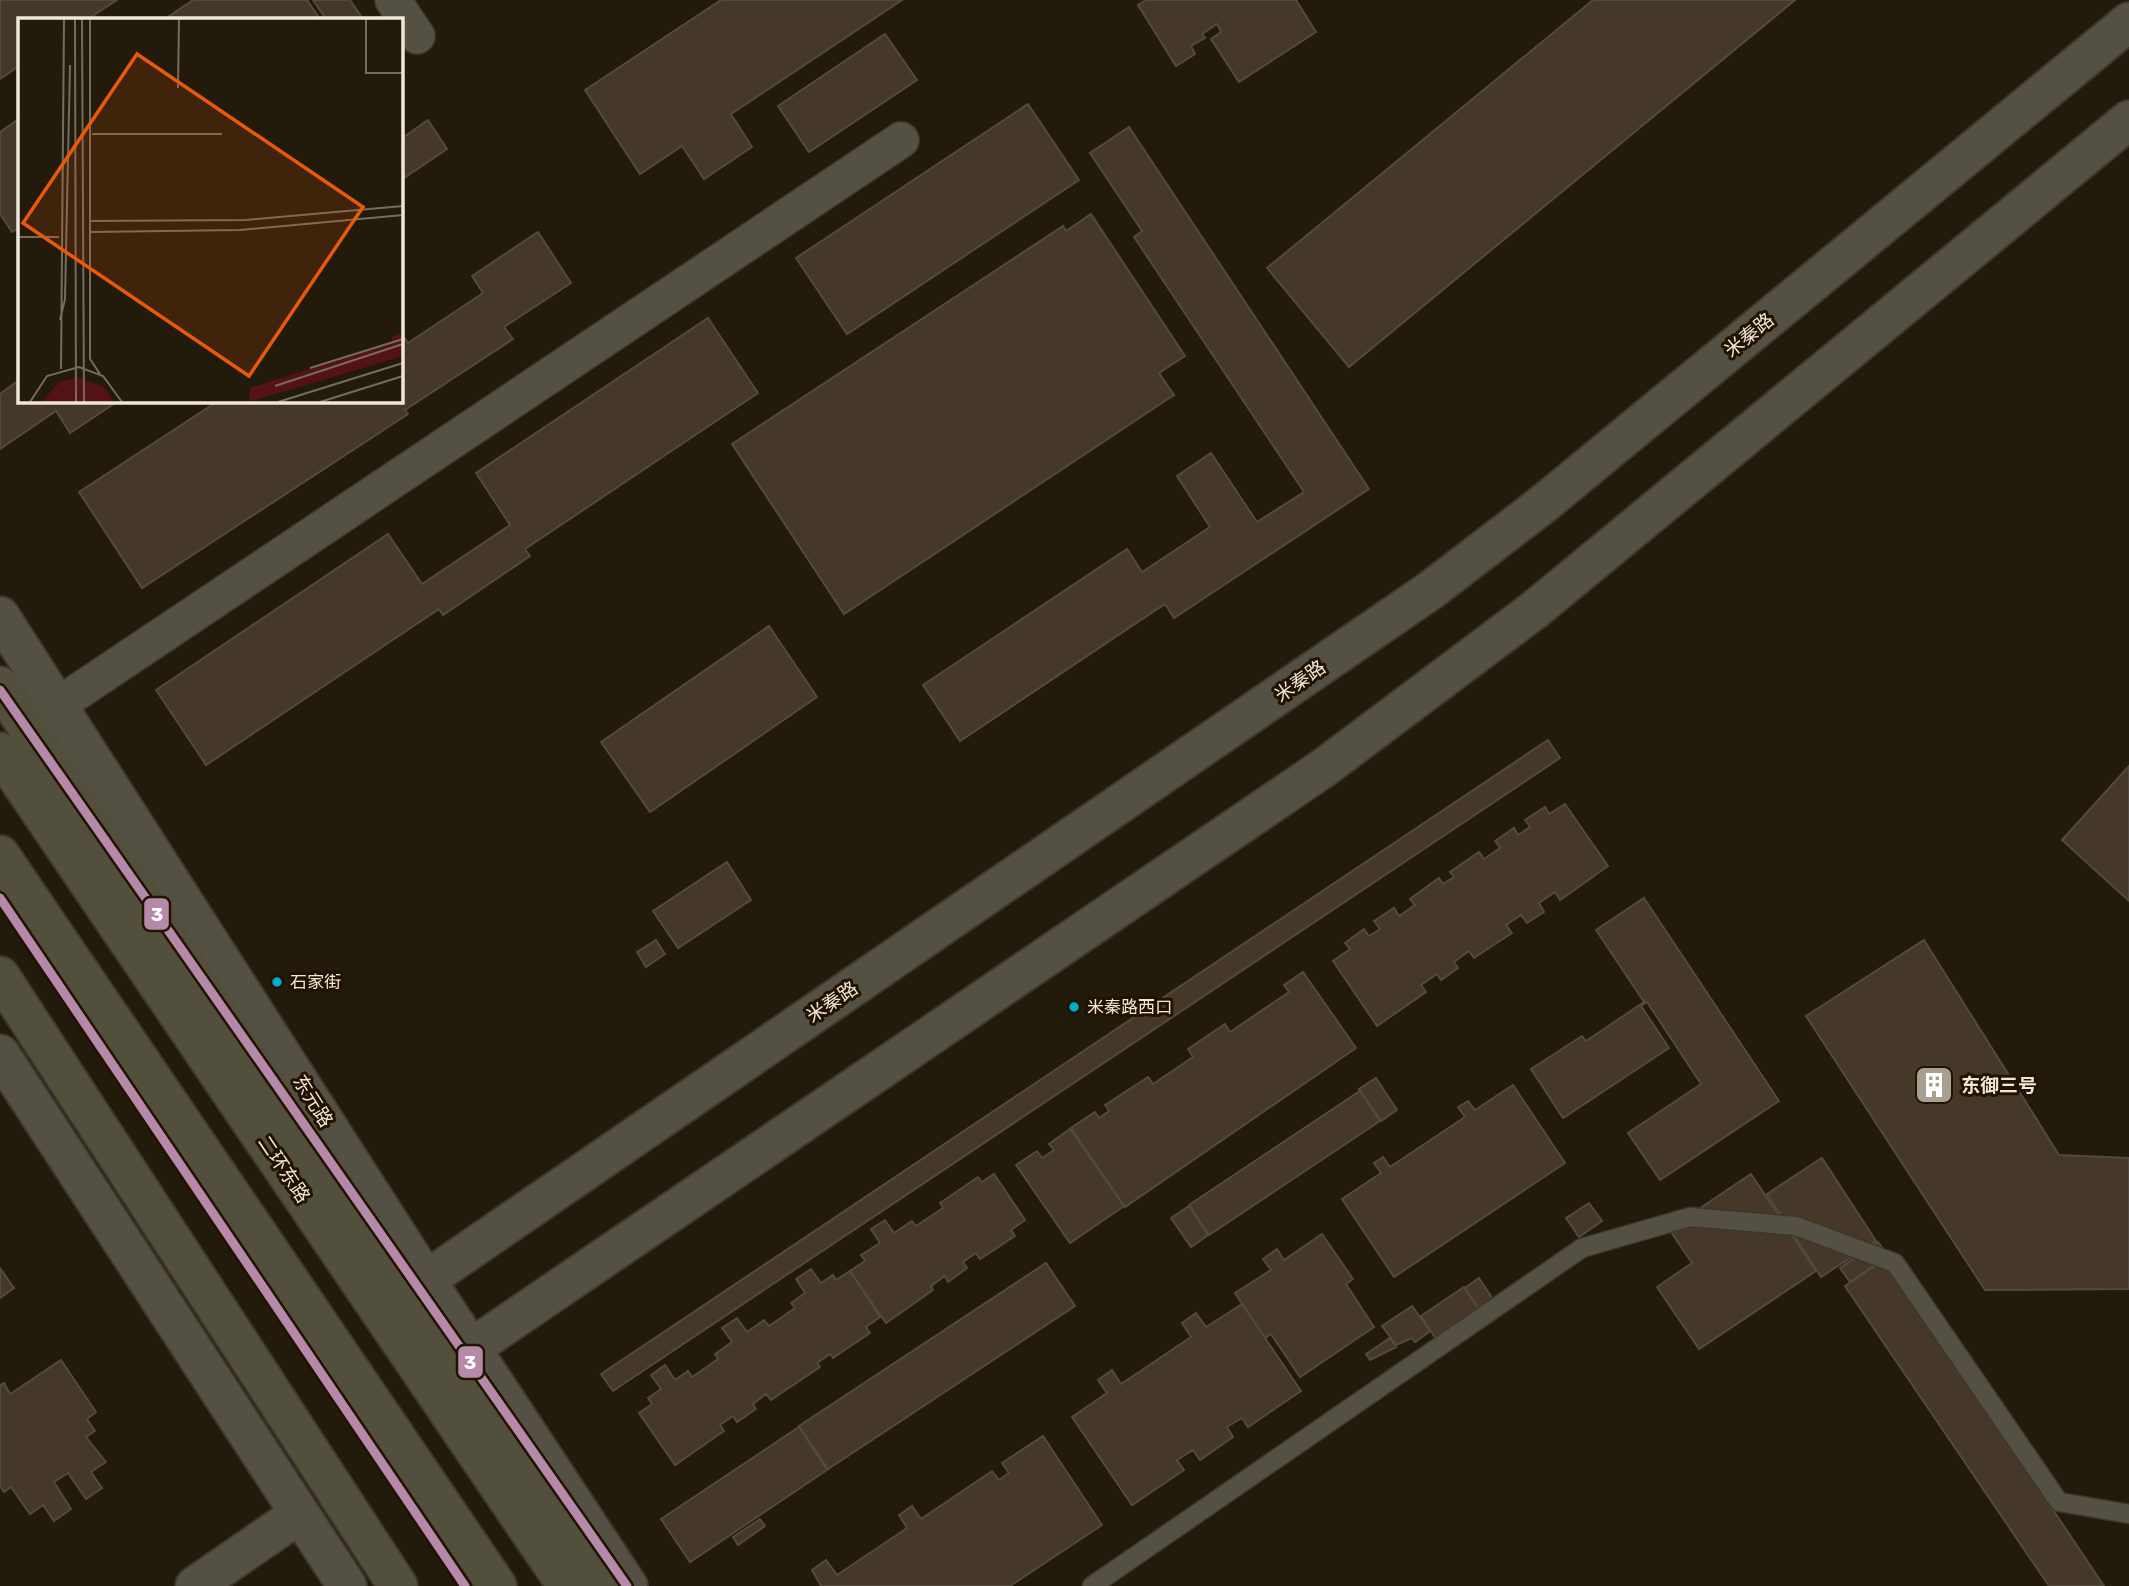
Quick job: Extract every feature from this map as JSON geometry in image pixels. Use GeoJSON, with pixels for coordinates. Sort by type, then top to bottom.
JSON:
{"type":"FeatureCollection","features":[{"type":"Feature","properties":{"kind":"highway"},"geometry":{"type":"LineString","coordinates":[[0,687],[601,1586]]}},
{"type":"Feature","properties":{"kind":"highway","name":"二环东路"},"geometry":{"type":"LineString","coordinates":[[0,752],[567,1586]]}},
{"type":"Feature","properties":{"kind":"highway"},"geometry":{"type":"LineString","coordinates":[[0,855],[497,1586]]}},
{"type":"Feature","properties":{"kind":"highway"},"geometry":{"type":"LineString","coordinates":[[0,976],[389,1573]]}},
{"type":"Feature","properties":{"kind":"street"},"geometry":{"type":"LineString","coordinates":[[393,0],[417,36]]}},
{"type":"Feature","properties":{"kind":"street","name":"米秦路"},"geometry":{"type":"LineString","coordinates":[[426,1280],[1431,590],[1542,505],[2129,22]]}},
{"type":"Feature","properties":{"kind":"street"},"geometry":{"type":"LineString","coordinates":[[473,1346],[1325,767],[1533,611],[2129,120]]}},
{"type":"Feature","properties":{"kind":"street"},"geometry":{"type":"LineString","coordinates":[[58,705],[901,140]]}},
{"type":"Feature","properties":{"kind":"street","name":"东元路"},"geometry":{"type":"LineString","coordinates":[[0,616],[426,1280],[473,1346],[628,1586]]}},
{"type":"Feature","properties":{"kind":"street"},"geometry":{"type":"LineString","coordinates":[[0,1054],[298,1516],[347,1586]]}},
{"type":"Feature","properties":{"kind":"street"},"geometry":{"type":"LineString","coordinates":[[195,1586],[298,1516]]}},
{"type":"Feature","properties":{"kind":"lane"},"geometry":{"type":"LineString","coordinates":[[1093,1586],[1582,1248],[1690,1217],[1796,1226],[1895,1263],[2059,1502],[2129,1514]]}},
{"type":"Feature","properties":{"kind":"building"},"geometry":{"type":"Polygon","coordinates":[[[0,0],[117,0],[90,18],[18,18],[18,67],[0,79],[0,0]]]}},
{"type":"Feature","properties":{"kind":"building"},"geometry":{"type":"Polygon","coordinates":[[[193,0],[307,0],[319,18],[166,18],[193,0]]]}},
{"type":"Feature","properties":{"kind":"building"},"geometry":{"type":"Polygon","coordinates":[[[313,0],[350,0],[362,18],[325,18],[313,0]]]}},
{"type":"Feature","properties":{"kind":"building"},"geometry":{"type":"Polygon","coordinates":[[[721,0],[902,0],[731,114],[752,147],[704,179],[682,146],[640,174],[585,90],[721,0]]]}},
{"type":"Feature","properties":{"kind":"building"},"geometry":{"type":"Polygon","coordinates":[[[1146,0],[1296,0],[1316,32],[1239,82],[1211,39],[1221,32],[1217,24],[1202,34],[1205,38],[1191,46],[1195,54],[1176,66],[1138,5],[1146,0]]]}},
{"type":"Feature","properties":{"kind":"building"},"geometry":{"type":"Polygon","coordinates":[[[1593,0],[1795,0],[1349,367],[1267,268],[1593,0]]]}},
{"type":"Feature","properties":{"kind":"building"},"geometry":{"type":"Polygon","coordinates":[[[885,34],[917,80],[809,152],[778,106],[885,34]]]}},
{"type":"Feature","properties":{"kind":"building"},"geometry":{"type":"Polygon","coordinates":[[[1028,104],[1079,180],[847,334],[796,258],[1028,104]]]}},
{"type":"Feature","properties":{"kind":"building"},"geometry":{"type":"Polygon","coordinates":[[[18,120],[18,229],[12,232],[0,214],[0,132],[18,120]]]}},
{"type":"Feature","properties":{"kind":"building"},"geometry":{"type":"Polygon","coordinates":[[[428,120],[447,149],[402,179],[402,138],[428,120]]]}},
{"type":"Feature","properties":{"kind":"building"},"geometry":{"type":"Polygon","coordinates":[[[1129,127],[1369,489],[1174,618],[1165,604],[960,741],[923,685],[1127,549],[1142,572],[1210,527],[1177,476],[1211,453],[1257,522],[1304,492],[1134,237],[1142,231],[1090,153],[1129,127]]]}},
{"type":"Feature","properties":{"kind":"building"},"geometry":{"type":"Polygon","coordinates":[[[1091,214],[1185,356],[1159,373],[1174,395],[844,614],[732,444],[1063,226],[1066,231],[1091,214]]]}},
{"type":"Feature","properties":{"kind":"building"},"geometry":{"type":"Polygon","coordinates":[[[538,232],[571,283],[504,327],[513,339],[405,410],[408,414],[142,588],[79,492],[216,402],[402,402],[402,334],[408,343],[483,293],[472,276],[538,232]]]}},
{"type":"Feature","properties":{"kind":"building"},"geometry":{"type":"Polygon","coordinates":[[[708,318],[758,393],[525,549],[530,556],[443,615],[439,609],[206,765],[156,690],[388,534],[422,584],[510,525],[476,473],[708,318]]]}},
{"type":"Feature","properties":{"kind":"building"},"geometry":{"type":"Polygon","coordinates":[[[18,381],[18,402],[116,402],[70,433],[56,411],[0,449],[0,394],[18,381]]]}},
{"type":"Feature","properties":{"kind":"building"},"geometry":{"type":"Polygon","coordinates":[[[769,626],[817,697],[650,812],[601,742],[769,626]]]}},
{"type":"Feature","properties":{"kind":"building"},"geometry":{"type":"Polygon","coordinates":[[[1548,740],[1560,758],[613,1391],[601,1374],[1548,740]]]}},
{"type":"Feature","properties":{"kind":"building"},"geometry":{"type":"Polygon","coordinates":[[[2129,766],[2129,901],[2062,840],[2129,766]]]}},
{"type":"Feature","properties":{"kind":"building"},"geometry":{"type":"Polygon","coordinates":[[[1565,804],[1608,866],[1560,900],[1555,892],[1539,903],[1544,912],[1527,923],[1521,915],[1506,925],[1512,933],[1474,958],[1469,951],[1454,962],[1458,968],[1441,980],[1437,974],[1421,985],[1426,992],[1377,1026],[1333,961],[1350,949],[1345,943],[1364,929],[1369,936],[1380,929],[1374,921],[1394,908],[1399,916],[1415,905],[1410,899],[1439,878],[1443,884],[1454,877],[1450,872],[1479,852],[1484,859],[1500,848],[1495,841],[1514,828],[1518,835],[1530,827],[1525,820],[1545,807],[1549,814],[1565,804]]]}},
{"type":"Feature","properties":{"kind":"building"},"geometry":{"type":"Polygon","coordinates":[[[727,862],[751,900],[678,948],[653,911],[727,862]]]}},
{"type":"Feature","properties":{"kind":"building"},"geometry":{"type":"Polygon","coordinates":[[[1644,898],[1779,1101],[1660,1180],[1628,1133],[1701,1084],[1647,1002],[1641,1006],[1669,1048],[1563,1118],[1531,1069],[1582,1036],[1586,1041],[1644,1002],[1596,930],[1644,898]]]}},
{"type":"Feature","properties":{"kind":"building"},"geometry":{"type":"Polygon","coordinates":[[[656,940],[665,954],[646,967],[637,952],[656,940]]]}},
{"type":"Feature","properties":{"kind":"building","name":"东御三号"},"geometry":{"type":"Polygon","coordinates":[[[1924,940],[2059,1155],[2129,1158],[2129,1289],[1985,1290],[1806,1016],[1924,940]]]}},
{"type":"Feature","properties":{"kind":"building"},"geometry":{"type":"Polygon","coordinates":[[[1303,972],[1356,1048],[1125,1207],[1071,1128],[1095,1112],[1099,1118],[1109,1111],[1105,1105],[1148,1077],[1153,1084],[1193,1057],[1188,1049],[1225,1024],[1230,1032],[1289,992],[1284,985],[1303,972]]]}},
{"type":"Feature","properties":{"kind":"building"},"geometry":{"type":"Polygon","coordinates":[[[1376,1078],[1397,1110],[1381,1121],[1359,1089],[1376,1078]]]}},
{"type":"Feature","properties":{"kind":"building"},"geometry":{"type":"Polygon","coordinates":[[[1513,1085],[1565,1163],[1394,1277],[1342,1199],[1381,1173],[1374,1163],[1383,1157],[1390,1167],[1465,1117],[1458,1107],[1468,1101],[1475,1110],[1513,1085]]]}},
{"type":"Feature","properties":{"kind":"building"},"geometry":{"type":"Polygon","coordinates":[[[1360,1091],[1380,1121],[1209,1235],[1189,1205],[1360,1091]]]}},
{"type":"Feature","properties":{"kind":"building"},"geometry":{"type":"Polygon","coordinates":[[[1070,1129],[1124,1206],[1070,1243],[1016,1165],[1037,1151],[1042,1158],[1054,1150],[1049,1144],[1070,1129]]]}},
{"type":"Feature","properties":{"kind":"building"},"geometry":{"type":"Polygon","coordinates":[[[1822,1158],[1876,1241],[1821,1277],[1767,1194],[1822,1158]]]}},
{"type":"Feature","properties":{"kind":"building"},"geometry":{"type":"Polygon","coordinates":[[[994,1174],[1025,1220],[1011,1230],[1015,1236],[980,1259],[976,1253],[963,1262],[967,1268],[948,1282],[945,1276],[931,1286],[933,1290],[886,1323],[850,1271],[865,1261],[861,1255],[880,1243],[871,1229],[885,1220],[894,1233],[912,1221],[916,1226],[943,1208],[940,1203],[978,1177],[982,1182],[994,1174]]]}},
{"type":"Feature","properties":{"kind":"building"},"geometry":{"type":"Polygon","coordinates":[[[1751,1174],[1816,1271],[1699,1349],[1657,1287],[1692,1263],[1669,1229],[1751,1174]]]}},
{"type":"Feature","properties":{"kind":"building"},"geometry":{"type":"Polygon","coordinates":[[[1589,1203],[1602,1221],[1579,1237],[1566,1218],[1589,1203]]]}},
{"type":"Feature","properties":{"kind":"building"},"geometry":{"type":"Polygon","coordinates":[[[1189,1206],[1208,1235],[1191,1247],[1171,1218],[1189,1206]]]}},
{"type":"Feature","properties":{"kind":"building"},"geometry":{"type":"Polygon","coordinates":[[[1322,1234],[1353,1279],[1346,1284],[1374,1327],[1300,1377],[1271,1334],[1265,1338],[1235,1293],[1271,1270],[1263,1259],[1277,1249],[1284,1260],[1322,1234]]]}},
{"type":"Feature","properties":{"kind":"building"},"geometry":{"type":"Polygon","coordinates":[[[1878,1242],[1888,1256],[1850,1282],[1840,1268],[1878,1242]]]}},
{"type":"Feature","properties":{"kind":"building"},"geometry":{"type":"Polygon","coordinates":[[[1885,1259],[2104,1586],[2049,1586],[1845,1286],[1885,1259]]]}},
{"type":"Feature","properties":{"kind":"building"},"geometry":{"type":"Polygon","coordinates":[[[1046,1263],[1075,1306],[828,1469],[799,1426],[1046,1263]]]}},
{"type":"Feature","properties":{"kind":"building"},"geometry":{"type":"Polygon","coordinates":[[[0,1268],[14,1288],[0,1298],[0,1268]]]}},
{"type":"Feature","properties":{"kind":"building"},"geometry":{"type":"Polygon","coordinates":[[[811,1269],[821,1283],[833,1275],[836,1280],[850,1271],[880,1317],[866,1327],[870,1333],[833,1358],[830,1354],[817,1363],[820,1367],[771,1400],[766,1394],[753,1404],[756,1409],[737,1422],[733,1416],[720,1425],[724,1431],[675,1465],[639,1413],[652,1404],[648,1398],[661,1389],[651,1375],[665,1365],[675,1380],[688,1371],[692,1377],[718,1359],[715,1354],[732,1342],[722,1328],[737,1318],[747,1332],[764,1320],[769,1326],[795,1308],[791,1303],[805,1293],[796,1279],[811,1269]]]}},
{"type":"Feature","properties":{"kind":"building"},"geometry":{"type":"Polygon","coordinates":[[[1479,1278],[1498,1307],[1484,1316],[1465,1288],[1479,1278]]]}},
{"type":"Feature","properties":{"kind":"building"},"geometry":{"type":"Polygon","coordinates":[[[1464,1287],[1483,1316],[1436,1339],[1421,1316],[1464,1287]]]}},
{"type":"Feature","properties":{"kind":"building"},"geometry":{"type":"Polygon","coordinates":[[[1242,1304],[1301,1391],[1248,1427],[1242,1418],[1227,1427],[1233,1437],[1200,1460],[1193,1450],[1177,1460],[1184,1470],[1132,1505],[1072,1417],[1107,1393],[1098,1380],[1112,1370],[1121,1384],[1191,1337],[1182,1323],[1196,1313],[1206,1327],[1242,1304]]]}},
{"type":"Feature","properties":{"kind":"building"},"geometry":{"type":"Polygon","coordinates":[[[1412,1306],[1430,1331],[1415,1342],[1412,1338],[1396,1345],[1382,1326],[1412,1306]]]}},
{"type":"Feature","properties":{"kind":"building"},"geometry":{"type":"Polygon","coordinates":[[[1390,1338],[1396,1347],[1370,1360],[1366,1354],[1390,1338]]]}},
{"type":"Feature","properties":{"kind":"building"},"geometry":{"type":"Polygon","coordinates":[[[61,1360],[96,1412],[87,1419],[95,1431],[86,1437],[106,1462],[91,1472],[102,1488],[86,1499],[68,1473],[54,1482],[71,1509],[54,1521],[43,1505],[30,1514],[11,1487],[4,1492],[0,1486],[0,1385],[4,1383],[10,1394],[61,1360]]]}},
{"type":"Feature","properties":{"kind":"building"},"geometry":{"type":"Polygon","coordinates":[[[799,1427],[827,1470],[690,1562],[661,1519],[799,1427]]]}},
{"type":"Feature","properties":{"kind":"building"},"geometry":{"type":"Polygon","coordinates":[[[1043,1436],[1102,1525],[1010,1586],[821,1586],[812,1570],[826,1560],[837,1575],[907,1528],[899,1515],[912,1506],[921,1519],[992,1471],[999,1480],[1009,1473],[1002,1463],[1043,1436]]]}},
{"type":"Feature","properties":{"kind":"building"},"geometry":{"type":"Polygon","coordinates":[[[760,1519],[765,1526],[738,1545],[733,1537],[760,1519]]]}},
{"type":"Feature","properties":{"kind":"transit line","name":"3"},"geometry":{"type":"LineString","coordinates":[[0,690],[627,1586]]}},
{"type":"Feature","properties":{"kind":"transit line","name":"3"},"geometry":{"type":"LineString","coordinates":[[0,898],[465,1586]]}},
{"type":"Feature","properties":{"kind":"place","name":"石家街"},"geometry":{"type":"Point","coordinates":[277,982]}},
{"type":"Feature","properties":{"kind":"place","name":"米秦路西口"},"geometry":{"type":"Point","coordinates":[1074,1007]}},
{"type":"Feature","properties":{"kind":"place","name":"东御三号"},"geometry":{"type":"Point","coordinates":[1934,1085]}}]}
